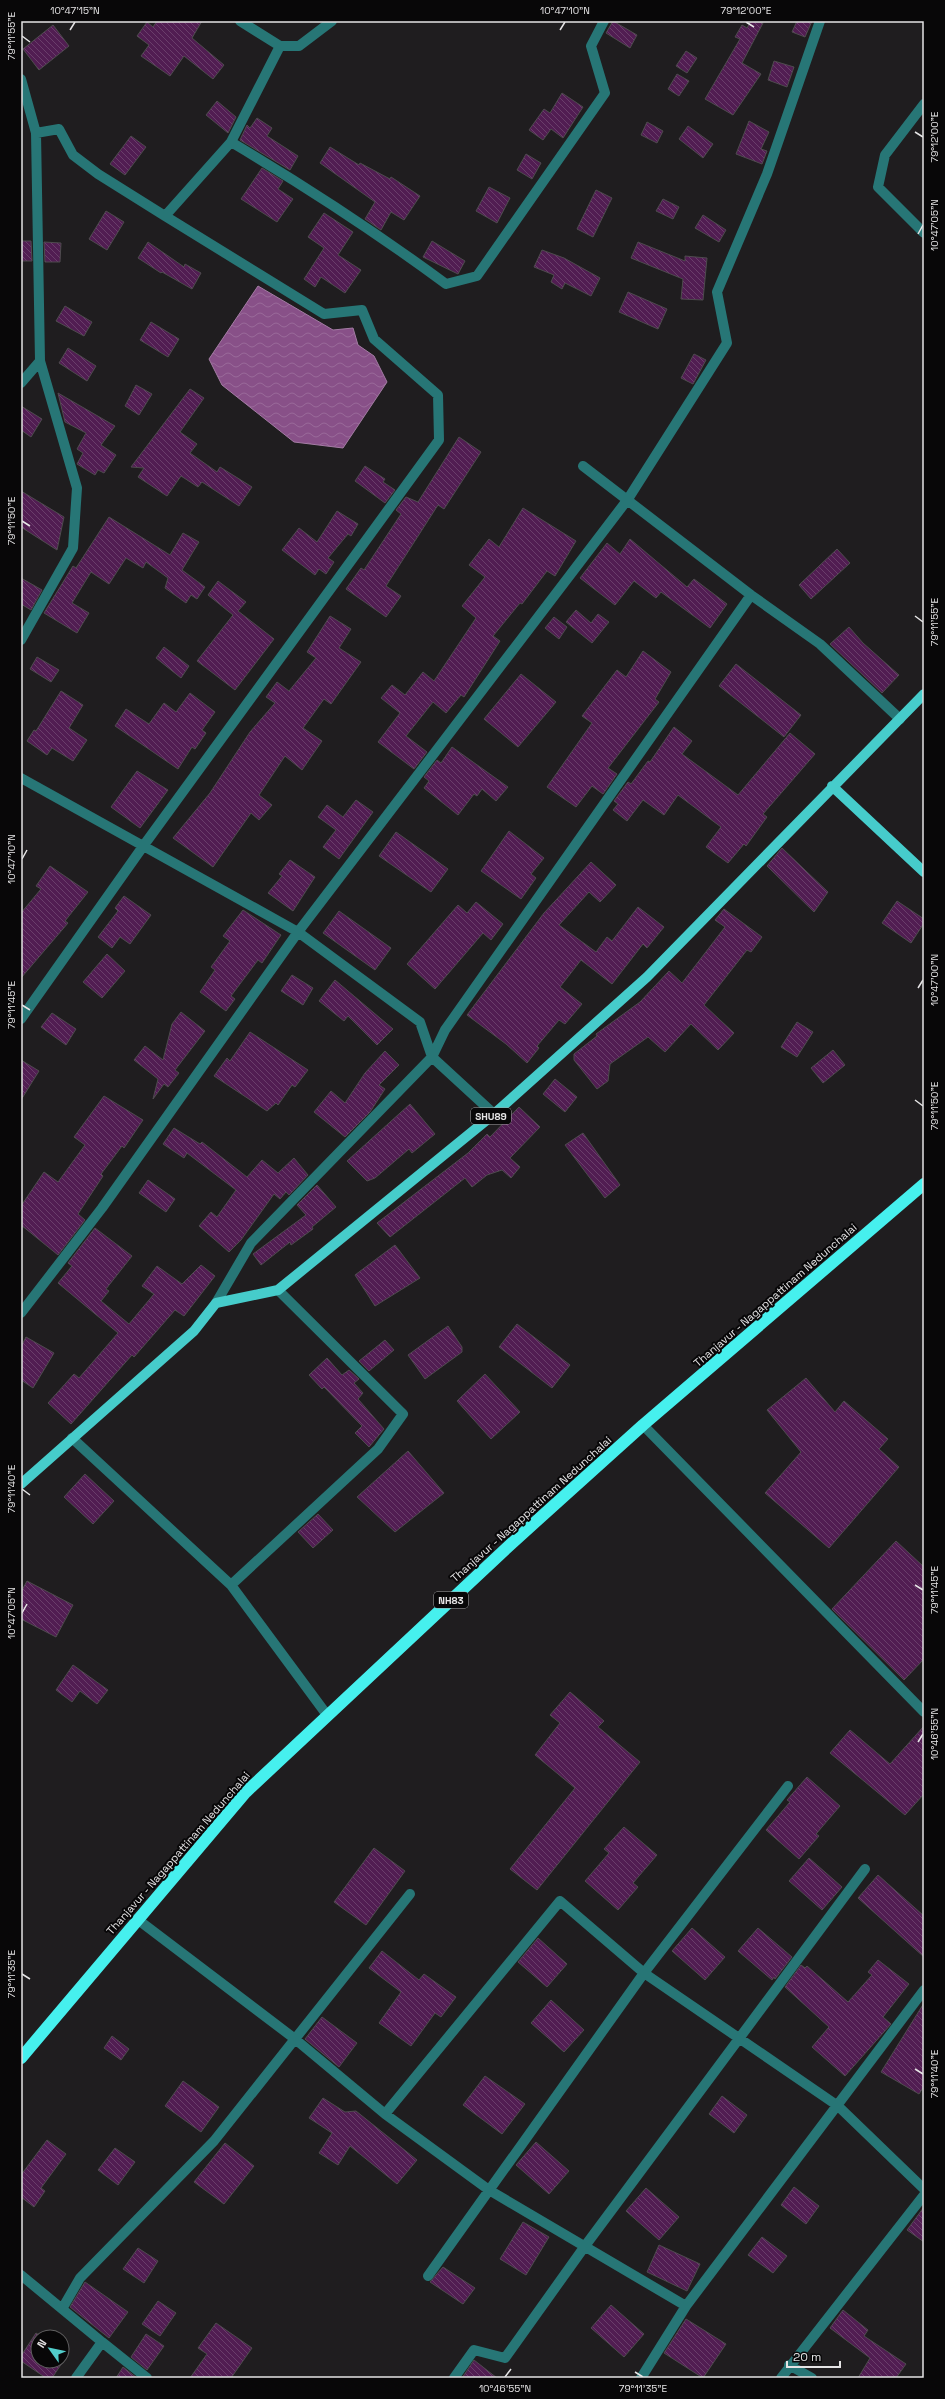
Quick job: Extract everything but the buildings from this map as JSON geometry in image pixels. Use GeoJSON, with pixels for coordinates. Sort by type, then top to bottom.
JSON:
{"type":"FeatureCollection","features":[{"type":"Feature","properties":{"kind":"highway","name":"Thanjavur - Nagappattinam Nedunchalai"},"geometry":{"type":"LineString","coordinates":[[21,2058],[137,1919],[246,1792],[506,1549],[643,1425],[924,1184]]}},
{"type":"Feature","properties":{"kind":"main road","name":"SHU89"},"geometry":{"type":"LineString","coordinates":[[216,1303],[278,1290],[494,1114],[647,978],[832,786],[924,694]]}},
{"type":"Feature","properties":{"kind":"main road"},"geometry":{"type":"LineString","coordinates":[[832,786],[924,872]]}},
{"type":"Feature","properties":{"kind":"main road"},"geometry":{"type":"LineString","coordinates":[[21,1484],[194,1331],[216,1303]]}},
{"type":"Feature","properties":{"kind":"street"},"geometry":{"type":"LineString","coordinates":[[240,21],[280,46],[300,46],[332,21]]}},
{"type":"Feature","properties":{"kind":"street"},"geometry":{"type":"LineString","coordinates":[[231,142],[293,179],[401,250],[446,284],[477,276],[605,93],[591,46],[604,21]]}},
{"type":"Feature","properties":{"kind":"street"},"geometry":{"type":"LineString","coordinates":[[21,1313],[102,1208],[298,932],[628,499],[727,343],[717,292],[768,174],[820,21]]}},
{"type":"Feature","properties":{"kind":"street"},"geometry":{"type":"LineString","coordinates":[[165,216],[231,142],[280,46]]}},
{"type":"Feature","properties":{"kind":"street"},"geometry":{"type":"LineString","coordinates":[[21,79],[36,133],[40,361],[78,488],[73,548],[21,640]]}},
{"type":"Feature","properties":{"kind":"street"},"geometry":{"type":"LineString","coordinates":[[924,104],[885,155],[878,187],[924,233]]}},
{"type":"Feature","properties":{"kind":"street"},"geometry":{"type":"LineString","coordinates":[[21,1019],[144,845],[439,440],[438,395],[374,339],[362,310],[324,314],[98,174],[73,155],[59,129],[36,133]]}},
{"type":"Feature","properties":{"kind":"street"},"geometry":{"type":"LineString","coordinates":[[21,384],[40,361]]}},
{"type":"Feature","properties":{"kind":"street"},"geometry":{"type":"LineString","coordinates":[[583,466],[628,499],[751,595],[820,644],[900,719]]}},
{"type":"Feature","properties":{"kind":"street"},"geometry":{"type":"LineString","coordinates":[[216,1303],[252,1243],[432,1057],[444,1030],[751,595]]}},
{"type":"Feature","properties":{"kind":"street"},"geometry":{"type":"LineString","coordinates":[[21,778],[144,845],[298,932],[420,1022],[432,1057],[494,1114]]}},
{"type":"Feature","properties":{"kind":"street"},"geometry":{"type":"LineString","coordinates":[[231,1585],[378,1449],[403,1414],[278,1290]]}},
{"type":"Feature","properties":{"kind":"street"},"geometry":{"type":"LineString","coordinates":[[643,1425],[924,1712]]}},
{"type":"Feature","properties":{"kind":"street"},"geometry":{"type":"LineString","coordinates":[[72,1438],[231,1585],[327,1715]]}},
{"type":"Feature","properties":{"kind":"street"},"geometry":{"type":"LineString","coordinates":[[428,2276],[644,1973],[788,1786]]}},
{"type":"Feature","properties":{"kind":"street"},"geometry":{"type":"LineString","coordinates":[[454,2378],[474,2350],[505,2358],[585,2246],[865,1869]]}},
{"type":"Feature","properties":{"kind":"street"},"geometry":{"type":"LineString","coordinates":[[62,2309],[80,2278],[214,2141],[410,1894]]}},
{"type":"Feature","properties":{"kind":"street"},"geometry":{"type":"LineString","coordinates":[[385,2114],[560,1901],[644,1973],[838,2106],[924,2189]]}},
{"type":"Feature","properties":{"kind":"street"},"geometry":{"type":"LineString","coordinates":[[137,1919],[295,2039],[385,2114],[489,2190],[686,2306]]}},
{"type":"Feature","properties":{"kind":"street"},"geometry":{"type":"LineString","coordinates":[[641,2378],[686,2306],[924,1990]]}},
{"type":"Feature","properties":{"kind":"street"},"geometry":{"type":"LineString","coordinates":[[781,2378],[789,2365],[924,2195]]}},
{"type":"Feature","properties":{"kind":"street"},"geometry":{"type":"LineString","coordinates":[[21,2275],[147,2378]]}},
{"type":"Feature","properties":{"kind":"street"},"geometry":{"type":"LineString","coordinates":[[76,2378],[102,2342]]}},
{"type":"Feature","properties":{"kind":"street"},"geometry":{"type":"LineString","coordinates":[[789,2365],[812,2378]]}},
{"type":"Feature","properties":{"kind":"water"},"geometry":{"type":"Polygon","coordinates":[[[258,286],[333,330],[353,328],[358,345],[374,356],[387,382],[343,448],[294,442],[222,385],[209,359],[258,286]]]}}]}
